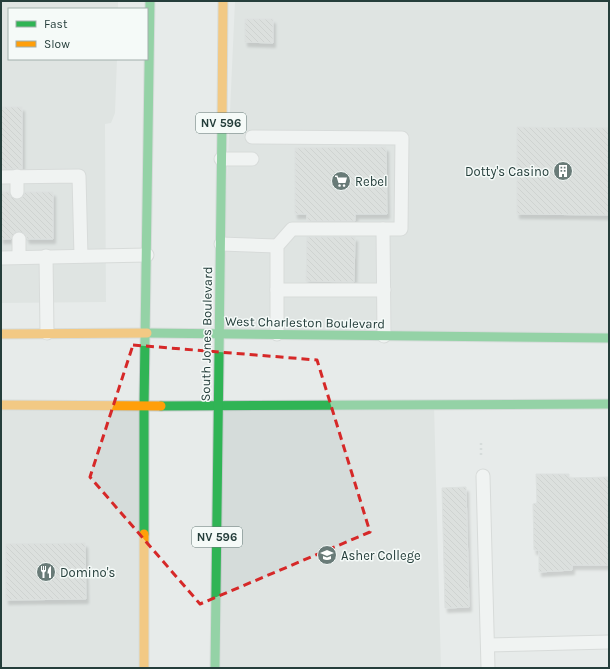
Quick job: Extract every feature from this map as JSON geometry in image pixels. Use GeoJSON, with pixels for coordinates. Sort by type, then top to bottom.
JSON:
{"type":"FeatureCollection","features":[{"type":"Feature","properties":{"kind":"main road"},"geometry":{"type":"LineString","coordinates":[[144,668],[144,406],[150,1]]}},
{"type":"Feature","properties":{"kind":"main road","name":"South Jones Boulevard"},"geometry":{"type":"LineString","coordinates":[[215,668],[223,1]]}},
{"type":"Feature","properties":{"kind":"main road","name":"West Charleston Boulevard"},"geometry":{"type":"LineString","coordinates":[[1,334],[145,333],[609,338]]}},
{"type":"Feature","properties":{"kind":"main road"},"geometry":{"type":"LineString","coordinates":[[1,405],[218,406],[609,404]]}},
{"type":"Feature","properties":{"kind":"lane"},"geometry":{"type":"LineString","coordinates":[[252,137],[402,138],[401,229],[292,229],[277,246],[277,334]]}},
{"type":"Feature","properties":{"kind":"lane"},"geometry":{"type":"LineString","coordinates":[[220,159],[252,159]]}},
{"type":"Feature","properties":{"kind":"lane"},"geometry":{"type":"LineString","coordinates":[[17,176],[18,192]]}},
{"type":"Feature","properties":{"kind":"lane"},"geometry":{"type":"LineString","coordinates":[[1,177],[78,176],[81,256]]}},
{"type":"Feature","properties":{"kind":"lane"},"geometry":{"type":"LineString","coordinates":[[383,229],[384,336]]}},
{"type":"Feature","properties":{"kind":"lane"},"geometry":{"type":"LineString","coordinates":[[19,239],[19,257]]}},
{"type":"Feature","properties":{"kind":"lane"},"geometry":{"type":"LineString","coordinates":[[221,244],[277,246]]}},
{"type":"Feature","properties":{"kind":"lane"},"geometry":{"type":"LineString","coordinates":[[1,258],[147,255]]}},
{"type":"Feature","properties":{"kind":"lane"},"geometry":{"type":"LineString","coordinates":[[46,256],[47,333]]}},
{"type":"Feature","properties":{"kind":"lane"},"geometry":{"type":"LineString","coordinates":[[277,290],[384,290]]}},
{"type":"Feature","properties":{"kind":"lane"},"geometry":{"type":"LineString","coordinates":[[483,476],[488,668]]}},
{"type":"Feature","properties":{"kind":"lane"},"geometry":{"type":"LineString","coordinates":[[488,645],[609,642]]}},
{"type":"Feature","properties":{"kind":"highlighted area"},"geometry":{"type":"Polygon","coordinates":[[[133,345],[317,360],[370,532],[200,604],[90,477],[133,345]]]}},
{"type":"Feature","properties":{"kind":"shaded area"},"geometry":{"type":"Polygon","coordinates":[[[1,1],[118,1],[118,8],[8,8],[8,60],[117,60],[115,113],[111,123],[105,124],[106,302],[1,303],[1,1]]]}},
{"type":"Feature","properties":{"kind":"shaded area"},"geometry":{"type":"Polygon","coordinates":[[[235,1],[609,1],[609,338],[220,334],[235,1]]]}},
{"type":"Feature","properties":{"kind":"shaded area"},"geometry":{"type":"Polygon","coordinates":[[[1,405],[144,406],[144,668],[1,668],[1,405]]]}},
{"type":"Feature","properties":{"kind":"shaded area","name":"Asher College"},"geometry":{"type":"Polygon","coordinates":[[[434,405],[441,668],[215,668],[218,406],[434,405]]]}},
{"type":"Feature","properties":{"kind":"building"},"geometry":{"type":"Polygon","coordinates":[[[245,19],[273,19],[273,43],[245,42],[245,19]]]}},
{"type":"Feature","properties":{"kind":"building"},"geometry":{"type":"Polygon","coordinates":[[[1,107],[22,107],[22,169],[1,169],[1,107]]]}},
{"type":"Feature","properties":{"kind":"building","name":"Dotty's Casino"},"geometry":{"type":"Polygon","coordinates":[[[517,127],[609,128],[609,215],[517,214],[517,127]]]}},
{"type":"Feature","properties":{"kind":"building","name":"Rebel"},"geometry":{"type":"Polygon","coordinates":[[[386,147],[387,214],[355,214],[355,221],[307,221],[307,214],[295,214],[295,148],[386,147]]]}},
{"type":"Feature","properties":{"kind":"building"},"geometry":{"type":"Polygon","coordinates":[[[1,192],[9,192],[10,196],[17,200],[21,199],[25,192],[53,192],[53,239],[27,239],[26,235],[19,231],[15,232],[11,239],[1,239],[1,192]]]}},
{"type":"Feature","properties":{"kind":"building"},"geometry":{"type":"Polygon","coordinates":[[[307,237],[355,237],[354,282],[306,281],[307,237]]]}},
{"type":"Feature","properties":{"kind":"building"},"geometry":{"type":"Polygon","coordinates":[[[536,474],[569,474],[569,478],[609,477],[609,565],[572,565],[572,570],[539,572],[539,550],[534,550],[533,504],[537,503],[536,474]]]}},
{"type":"Feature","properties":{"kind":"building"},"geometry":{"type":"Polygon","coordinates":[[[466,487],[469,607],[445,608],[442,488],[466,487]]]}},
{"type":"Feature","properties":{"kind":"building","name":"Domino's"},"geometry":{"type":"Polygon","coordinates":[[[85,543],[86,599],[6,600],[6,544],[85,543]]]}},
{"type":"Feature","properties":{"kind":"traffic: fast"},"geometry":{"type":"LineString","coordinates":[[144,534],[144,406],[150,1]]}},
{"type":"Feature","properties":{"kind":"traffic: fast"},"geometry":{"type":"LineString","coordinates":[[215,668],[222,121]]}},
{"type":"Feature","properties":{"kind":"traffic: fast"},"geometry":{"type":"LineString","coordinates":[[147,333],[609,338]]}},
{"type":"Feature","properties":{"kind":"traffic: fast"},"geometry":{"type":"LineString","coordinates":[[161,406],[609,404]]}},
{"type":"Feature","properties":{"kind":"traffic: slow"},"geometry":{"type":"LineString","coordinates":[[222,121],[223,1]]}},
{"type":"Feature","properties":{"kind":"traffic: slow"},"geometry":{"type":"LineString","coordinates":[[1,334],[147,333]]}},
{"type":"Feature","properties":{"kind":"traffic: slow"},"geometry":{"type":"LineString","coordinates":[[1,405],[161,406]]}},
{"type":"Feature","properties":{"kind":"traffic: slow"},"geometry":{"type":"LineString","coordinates":[[144,534],[144,668]]}},
{"type":"Feature","properties":{"kind":"place","name":"Dotty's Casino"},"geometry":{"type":"Point","coordinates":[563,171]}},
{"type":"Feature","properties":{"kind":"place","name":"Rebel"},"geometry":{"type":"Point","coordinates":[341,181]}},
{"type":"Feature","properties":{"kind":"place","name":"Asher College"},"geometry":{"type":"Point","coordinates":[327,555]}},
{"type":"Feature","properties":{"kind":"place","name":"Domino's"},"geometry":{"type":"Point","coordinates":[46,572]}}]}
